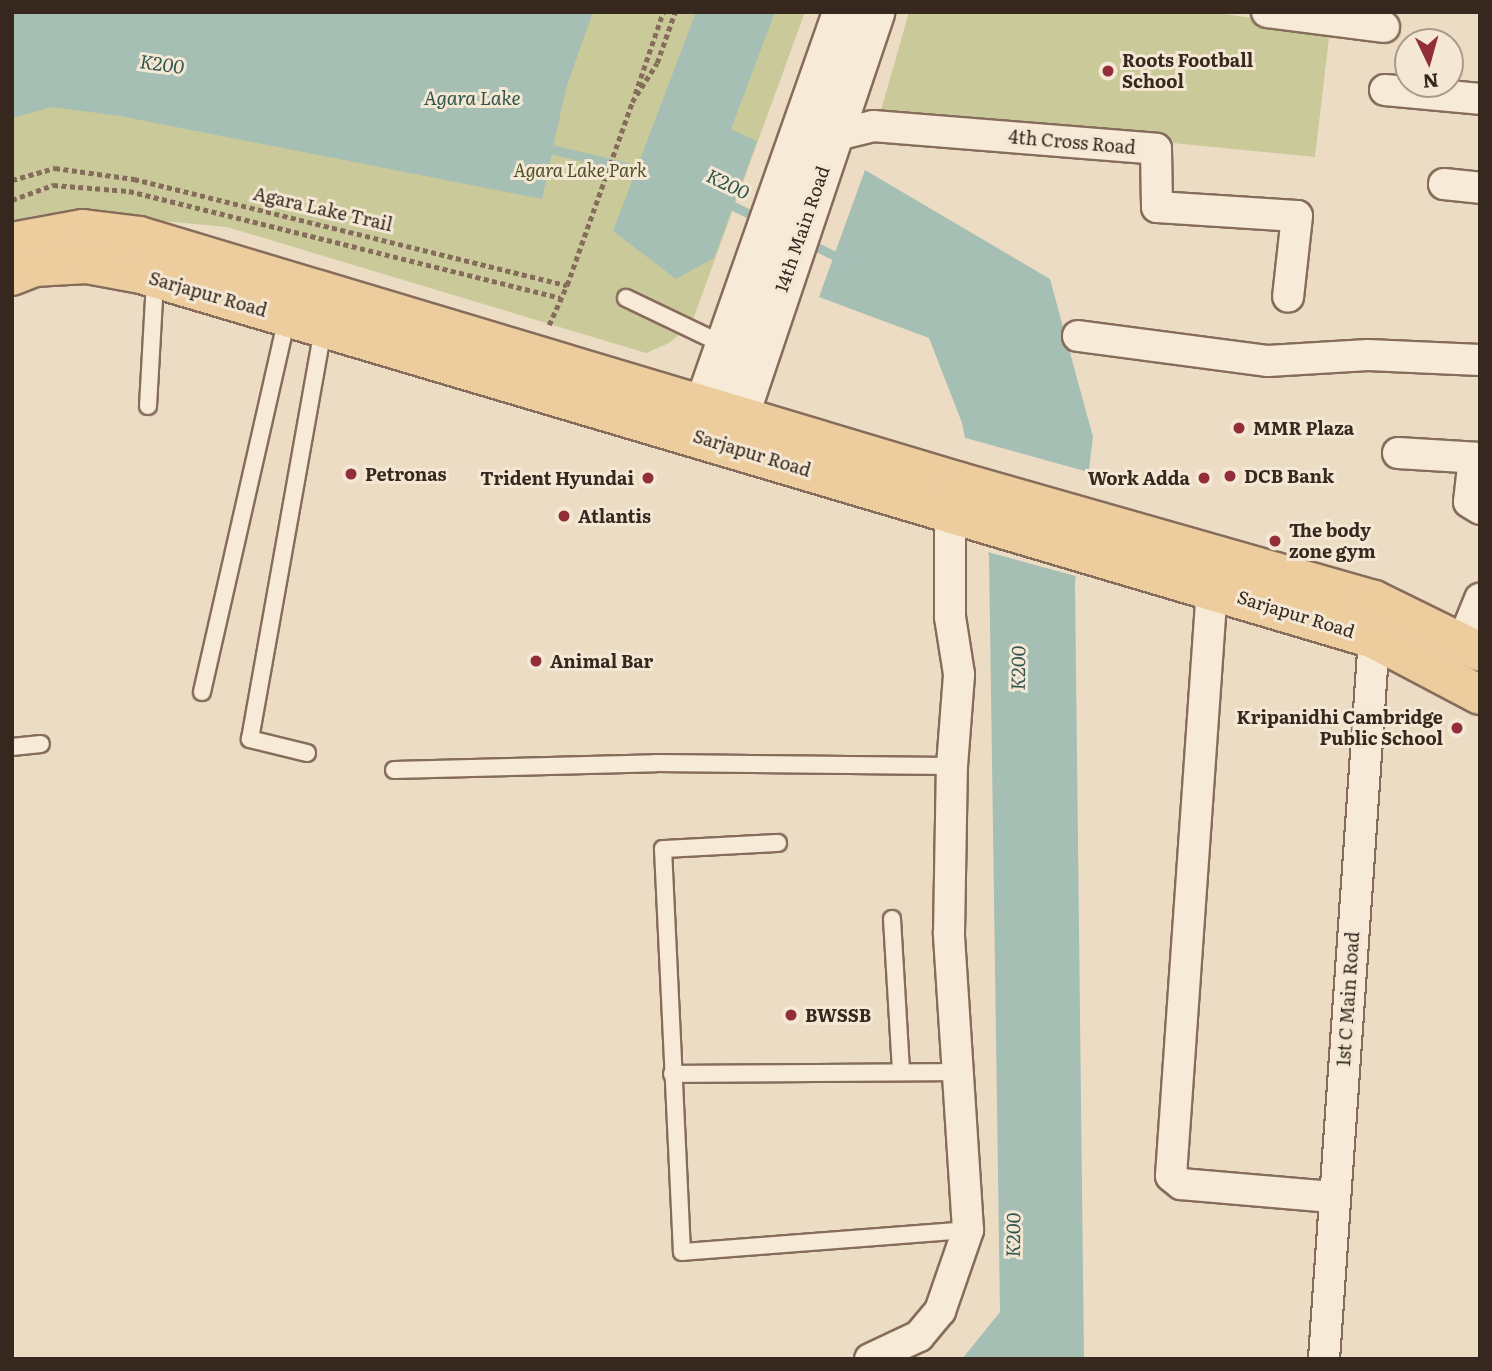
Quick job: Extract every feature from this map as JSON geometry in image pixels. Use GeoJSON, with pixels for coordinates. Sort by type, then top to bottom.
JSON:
{"type":"FeatureCollection","features":[{"type":"Feature","properties":{"kind":"main road","name":"14th Main Road"},"geometry":{"type":"LineString","coordinates":[[818,145],[842,12]]}},
{"type":"Feature","properties":{"kind":"main road","name":"14th Main Road"},"geometry":{"type":"LineString","coordinates":[[716,425],[759,297],[818,145],[876,12]]}},
{"type":"Feature","properties":{"kind":"main road","name":"Sarjapur Road"},"geometry":{"type":"LineString","coordinates":[[12,242],[83,229],[139,236],[538,357],[716,425],[958,503],[1094,537],[1374,600],[1471,648]]}},
{"type":"Feature","properties":{"kind":"main road","name":"Sarjapur Road"},"geometry":{"type":"LineString","coordinates":[[12,276],[34,267],[87,264],[155,279],[323,328],[716,425]]}},
{"type":"Feature","properties":{"kind":"main road","name":"14th Main Road"},"geometry":{"type":"LineString","coordinates":[[716,425],[724,345],[759,297]]}},
{"type":"Feature","properties":{"kind":"main road","name":"Sarjapur Road"},"geometry":{"type":"LineString","coordinates":[[1094,537],[1212,588],[1374,639],[1480,695]]}},
{"type":"Feature","properties":{"kind":"street"},"geometry":{"type":"LineString","coordinates":[[1267,12],[1384,27]]}},
{"type":"Feature","properties":{"kind":"street"},"geometry":{"type":"LineString","coordinates":[[1385,90],[1480,99]]}},
{"type":"Feature","properties":{"kind":"street","name":"4th Cross Road"},"geometry":{"type":"LineString","coordinates":[[818,145],[873,126],[1156,149],[1157,207],[1297,216],[1288,297]]}},
{"type":"Feature","properties":{"kind":"street"},"geometry":{"type":"LineString","coordinates":[[1444,184],[1480,188]]}},
{"type":"Feature","properties":{"kind":"street"},"geometry":{"type":"LineString","coordinates":[[1078,336],[1268,361],[1367,355],[1480,360]]}},
{"type":"Feature","properties":{"kind":"street"},"geometry":{"type":"LineString","coordinates":[[1398,453],[1477,458],[1469,502],[1480,509]]}},
{"type":"Feature","properties":{"kind":"street"},"geometry":{"type":"LineString","coordinates":[[870,1359],[919,1336],[940,1311],[968,1230],[949,933],[952,766],[959,674],[950,617],[958,503]]}},
{"type":"Feature","properties":{"kind":"street"},"geometry":{"type":"LineString","coordinates":[[1212,588],[1171,1176],[1181,1184],[1334,1197]]}},
{"type":"Feature","properties":{"kind":"street"},"geometry":{"type":"LineString","coordinates":[[1471,648],[1480,599]]}},
{"type":"Feature","properties":{"kind":"street","name":"1st C Main Road"},"geometry":{"type":"LineString","coordinates":[[1324,1359],[1374,639]]}},
{"type":"Feature","properties":{"kind":"lane"},"geometry":{"type":"LineString","coordinates":[[148,406],[155,279]]}},
{"type":"Feature","properties":{"kind":"lane"},"geometry":{"type":"LineString","coordinates":[[626,298],[724,345]]}},
{"type":"Feature","properties":{"kind":"lane"},"geometry":{"type":"LineString","coordinates":[[202,692],[287,317]]}},
{"type":"Feature","properties":{"kind":"lane"},"geometry":{"type":"LineString","coordinates":[[307,753],[250,739],[323,328]]}},
{"type":"Feature","properties":{"kind":"lane"},"geometry":{"type":"LineString","coordinates":[[12,747],[41,744]]}},
{"type":"Feature","properties":{"kind":"lane"},"geometry":{"type":"LineString","coordinates":[[394,770],[656,763],[952,766]]}},
{"type":"Feature","properties":{"kind":"lane"},"geometry":{"type":"LineString","coordinates":[[778,843],[663,849],[682,1252],[968,1230]]}},
{"type":"Feature","properties":{"kind":"lane"},"geometry":{"type":"LineString","coordinates":[[892,919],[901,1071]]}},
{"type":"Feature","properties":{"kind":"lane"},"geometry":{"type":"LineString","coordinates":[[672,1074],[959,1072]]}},
{"type":"Feature","properties":{"kind":"path"},"geometry":{"type":"LineString","coordinates":[[538,357],[588,229],[663,12]]}},
{"type":"Feature","properties":{"kind":"path"},"geometry":{"type":"LineString","coordinates":[[632,102],[657,63],[675,12]]}},
{"type":"Feature","properties":{"kind":"path","name":"Agara Lake Trail"},"geometry":{"type":"LineString","coordinates":[[12,180],[55,168],[134,179],[567,285]]}},
{"type":"Feature","properties":{"kind":"path"},"geometry":{"type":"LineString","coordinates":[[12,200],[53,186],[130,191],[560,298]]}},
{"type":"Feature","properties":{"kind":"green space","name":"Agara Lake Park"},"geometry":{"type":"Polygon","coordinates":[[[12,12],[805,12],[691,325],[669,343],[646,353],[227,227],[65,212],[12,223],[12,12]]]}},
{"type":"Feature","properties":{"kind":"green space","name":"Roots Football School"},"geometry":{"type":"Polygon","coordinates":[[[909,12],[1210,12],[1330,29],[1315,157],[880,114],[909,12]]]}},
{"type":"Feature","properties":{"kind":"water","name":"Agara Lake"},"geometry":{"type":"Polygon","coordinates":[[[12,12],[593,12],[566,88],[542,199],[120,116],[52,107],[12,118],[12,12]]]}},
{"type":"Feature","properties":{"kind":"water"},"geometry":{"type":"Polygon","coordinates":[[[696,12],[775,12],[731,129],[757,141],[714,258],[676,279],[613,231],[696,12]]]}},
{"type":"Feature","properties":{"kind":"water"},"geometry":{"type":"Polygon","coordinates":[[[865,170],[1050,279],[1093,437],[1075,583],[1084,1359],[962,1359],[1000,1312],[989,556],[962,423],[929,338],[819,297],[865,170]]]}},
{"type":"Feature","properties":{"kind":"pier"},"geometry":{"type":"Polygon","coordinates":[[[962,437],[1092,473],[1079,577],[984,551],[962,437]]]}},
{"type":"Feature","properties":{"kind":"waterway","name":"K200"},"geometry":{"type":"LineString","coordinates":[[542,147],[648,172]]}},
{"type":"Feature","properties":{"kind":"waterway","name":"K200"},"geometry":{"type":"LineString","coordinates":[[725,202],[760,219]]}},
{"type":"Feature","properties":{"kind":"waterway","name":"K200"},"geometry":{"type":"LineString","coordinates":[[807,242],[845,261]]}},
{"type":"Feature","properties":{"kind":"place","name":"Roots Football School"},"geometry":{"type":"Point","coordinates":[1108,71]}},
{"type":"Feature","properties":{"kind":"place","name":"MMR Plaza"},"geometry":{"type":"Point","coordinates":[1239,428]}},
{"type":"Feature","properties":{"kind":"place","name":"Petronas"},"geometry":{"type":"Point","coordinates":[351,474]}},
{"type":"Feature","properties":{"kind":"place","name":"DCB Bank"},"geometry":{"type":"Point","coordinates":[1230,476]}},
{"type":"Feature","properties":{"kind":"place","name":"Trident Hyundai"},"geometry":{"type":"Point","coordinates":[648,478]}},
{"type":"Feature","properties":{"kind":"place","name":"Work Adda"},"geometry":{"type":"Point","coordinates":[1204,478]}},
{"type":"Feature","properties":{"kind":"place","name":"Atlantis"},"geometry":{"type":"Point","coordinates":[564,516]}},
{"type":"Feature","properties":{"kind":"place","name":"The body zone gym"},"geometry":{"type":"Point","coordinates":[1275,541]}},
{"type":"Feature","properties":{"kind":"place","name":"Animal Bar"},"geometry":{"type":"Point","coordinates":[536,661]}},
{"type":"Feature","properties":{"kind":"place","name":"Kripanidhi Cambridge Public School"},"geometry":{"type":"Point","coordinates":[1457,728]}},
{"type":"Feature","properties":{"kind":"place","name":"BWSSB"},"geometry":{"type":"Point","coordinates":[791,1015]}}]}
